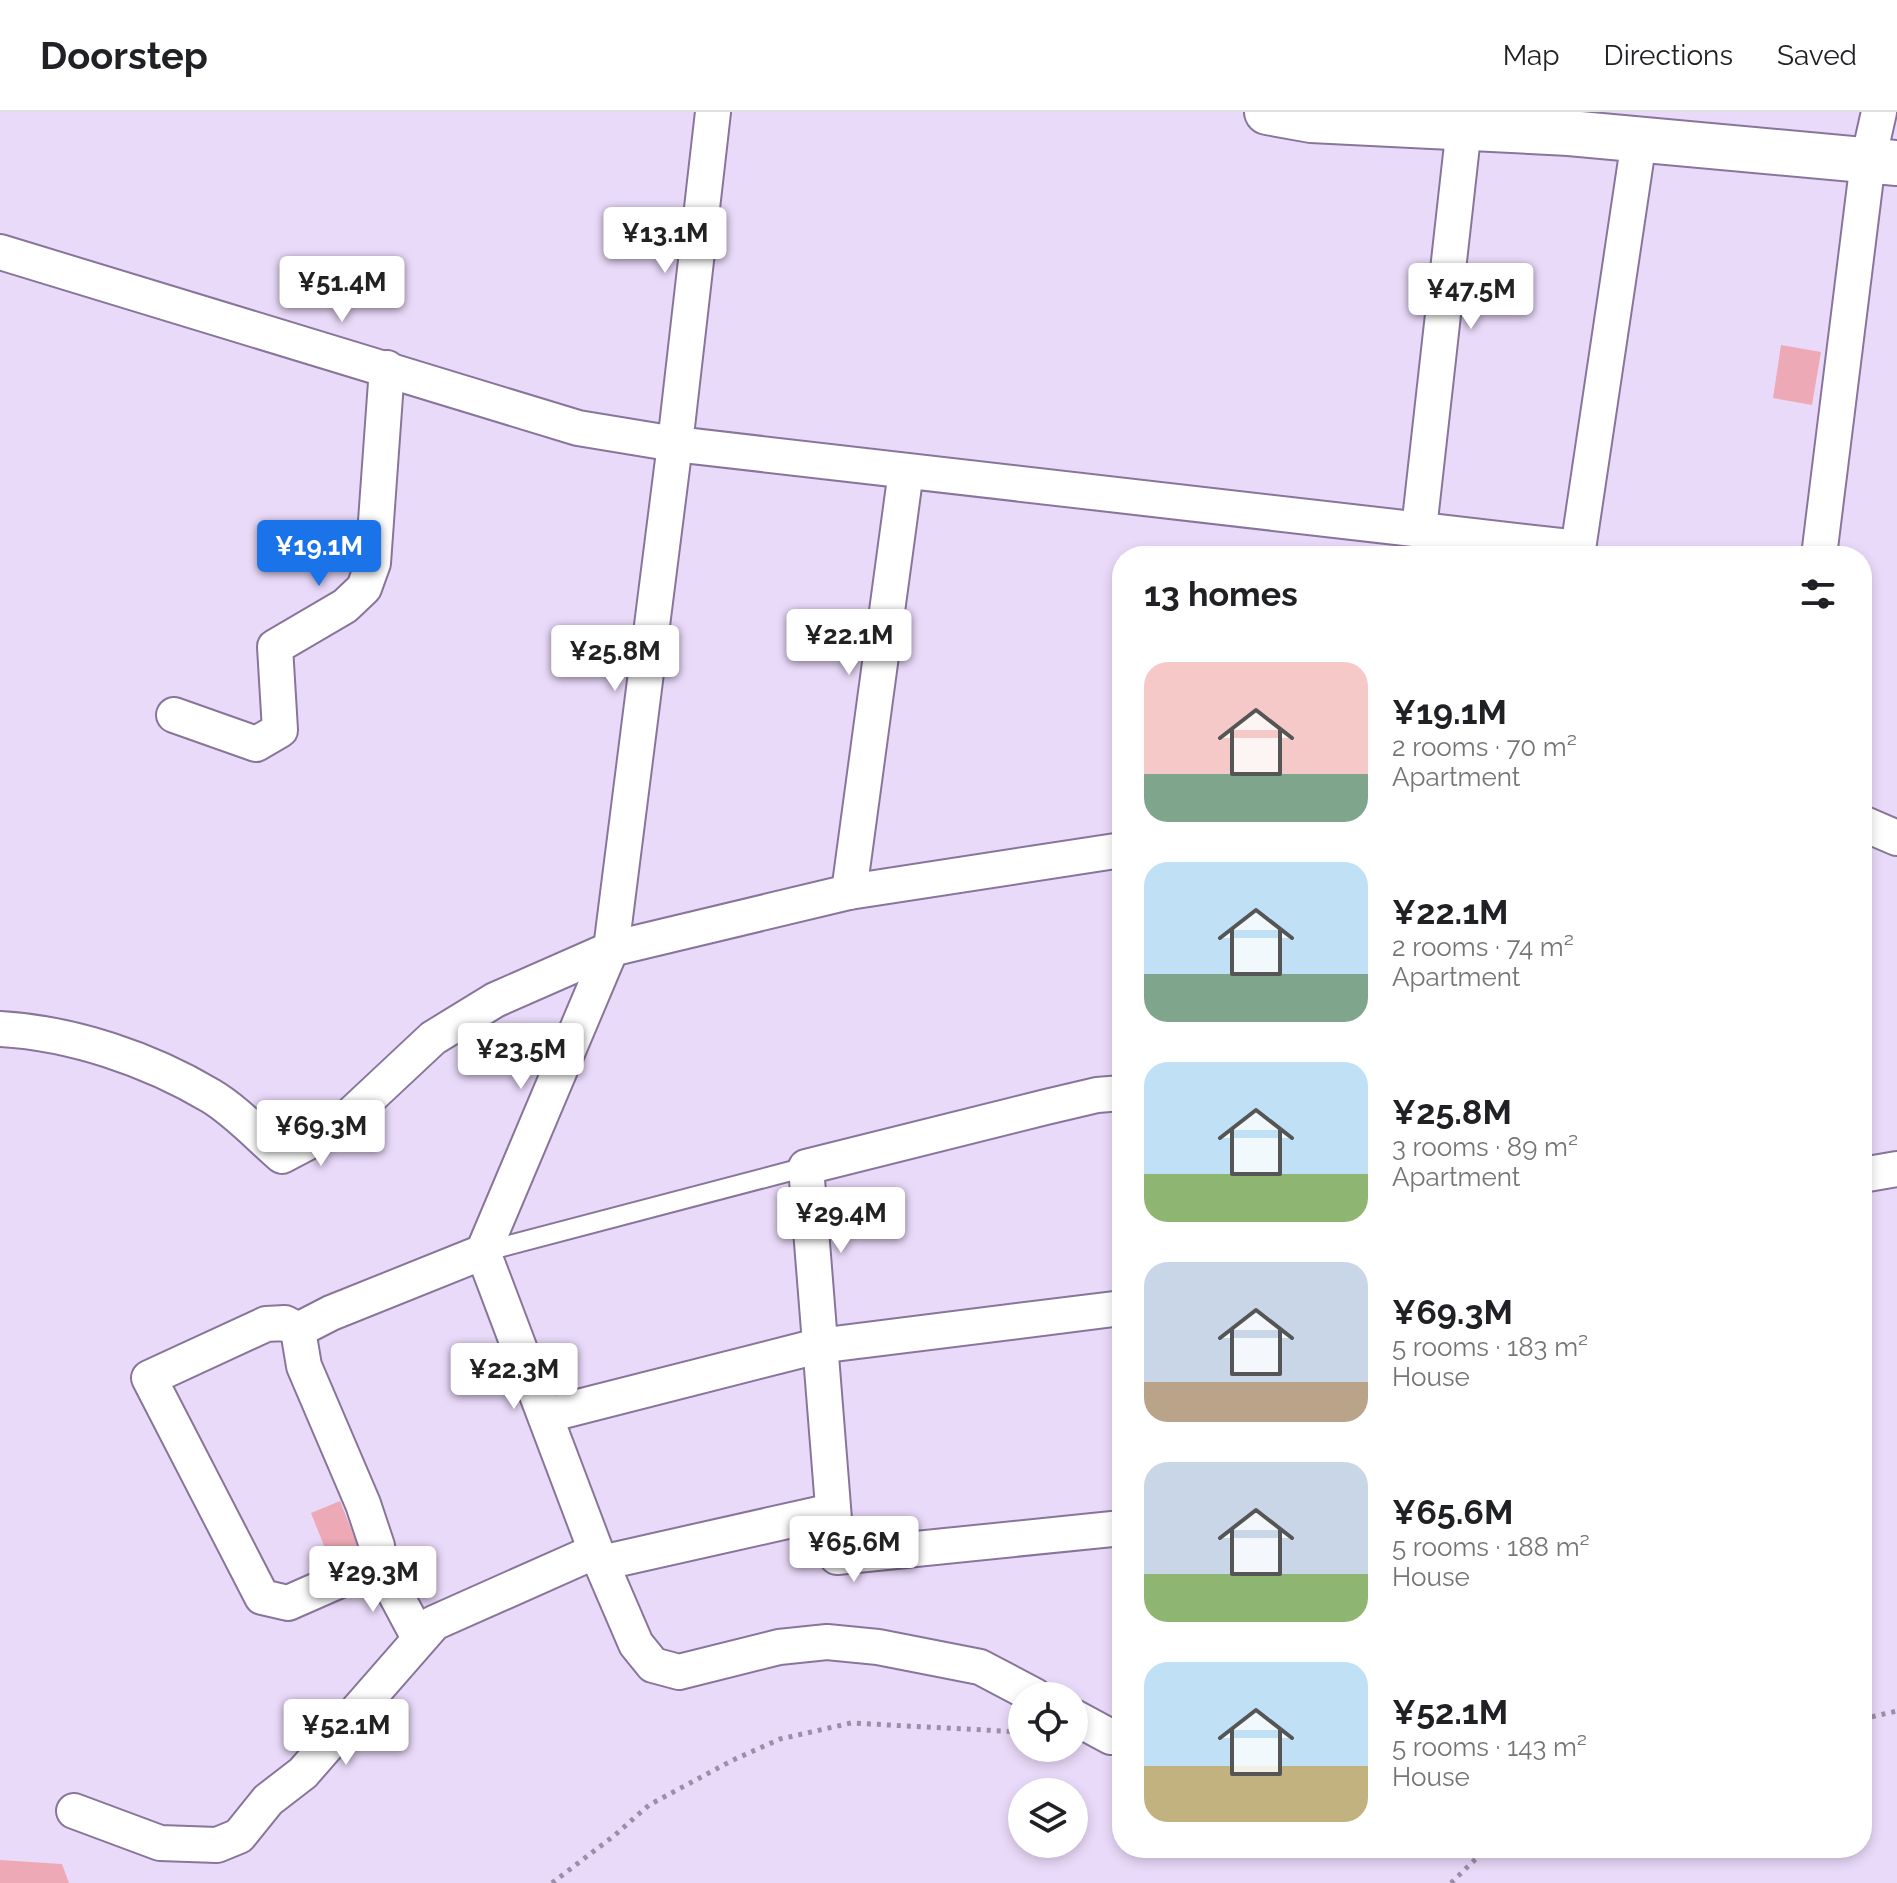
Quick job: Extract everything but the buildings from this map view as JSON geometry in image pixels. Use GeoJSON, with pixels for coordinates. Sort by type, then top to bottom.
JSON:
{"type":"FeatureCollection","features":[{"type":"Feature","properties":{"kind":"street"},"geometry":{"type":"LineString","coordinates":[[713,112],[675,444],[611,949],[483,1252],[599,1557],[636,1644],[653,1665],[679,1672],[779,1647],[827,1642],[894,1649],[980,1667],[1008,1682]]}},
{"type":"Feature","properties":{"kind":"street"},"geometry":{"type":"LineString","coordinates":[[1267,112],[1311,120],[1464,127],[1572,123],[1639,140],[1882,162]]}},
{"type":"Feature","properties":{"kind":"street"},"geometry":{"type":"LineString","coordinates":[[1821,546],[1882,162],[1879,112]]}},
{"type":"Feature","properties":{"kind":"street"},"geometry":{"type":"LineString","coordinates":[[1419,529],[1464,127]]}},
{"type":"Feature","properties":{"kind":"street"},"geometry":{"type":"LineString","coordinates":[[1579,546],[1639,140]]}},
{"type":"Feature","properties":{"kind":"street"},"geometry":{"type":"LineString","coordinates":[[0,252],[578,428],[675,444],[1419,529],[1537,546]]}},
{"type":"Feature","properties":{"kind":"street"},"geometry":{"type":"LineString","coordinates":[[174,715],[256,744],[280,730],[275,647],[345,606],[364,588],[373,563],[387,368]]}},
{"type":"Feature","properties":{"kind":"street"},"geometry":{"type":"LineString","coordinates":[[849,892],[906,471]]}},
{"type":"Feature","properties":{"kind":"street"},"geometry":{"type":"LineString","coordinates":[[1872,827],[1897,838]]}},
{"type":"Feature","properties":{"kind":"street"},"geometry":{"type":"LineString","coordinates":[[0,1029],[27,1031],[137,1058],[213,1097],[282,1156],[339,1126],[433,1038],[495,1000],[611,949],[849,892],[1112,852]]}},
{"type":"Feature","properties":{"kind":"street"},"geometry":{"type":"LineString","coordinates":[[1112,1095],[1071,1101],[806,1167],[837,1557],[1112,1529]]}},
{"type":"Feature","properties":{"kind":"street"},"geometry":{"type":"LineString","coordinates":[[1872,1173],[1897,1169]]}},
{"type":"Feature","properties":{"kind":"street"},"geometry":{"type":"LineString","coordinates":[[298,1330],[331,1313],[483,1252]]}},
{"type":"Feature","properties":{"kind":"street"},"geometry":{"type":"LineString","coordinates":[[547,1415],[818,1346],[1112,1309]]}},
{"type":"Feature","properties":{"kind":"street"},"geometry":{"type":"LineString","coordinates":[[298,1330],[285,1323],[266,1324],[149,1378],[262,1597],[288,1603],[379,1563]]}},
{"type":"Feature","properties":{"kind":"street"},"geometry":{"type":"LineString","coordinates":[[298,1330],[304,1366],[363,1504],[377,1546],[379,1563],[419,1638]]}},
{"type":"Feature","properties":{"kind":"street"},"geometry":{"type":"LineString","coordinates":[[74,1811],[160,1843],[217,1845],[239,1836],[268,1800],[303,1773],[434,1623],[599,1557],[832,1511]]}},
{"type":"Feature","properties":{"kind":"street"},"geometry":{"type":"LineString","coordinates":[[1088,1725],[1111,1737]]}},
{"type":"Feature","properties":{"kind":"lane"},"geometry":{"type":"LineString","coordinates":[[483,1252],[806,1167]]}},
{"type":"Feature","properties":{"kind":"path"},"geometry":{"type":"LineString","coordinates":[[1872,1717],[1897,1711]]}},
{"type":"Feature","properties":{"kind":"path"},"geometry":{"type":"LineString","coordinates":[[552,1883],[649,1805],[780,1739],[851,1723],[1008,1731]]}},
{"type":"Feature","properties":{"kind":"path"},"geometry":{"type":"LineString","coordinates":[[1451,1883],[1477,1858]]}},
{"type":"Feature","properties":{"kind":"shaded area"},"geometry":{"type":"Polygon","coordinates":[[[1781,345],[1821,352],[1812,405],[1773,398],[1781,345]]]}},
{"type":"Feature","properties":{"kind":"shaded area"},"geometry":{"type":"Polygon","coordinates":[[[340,1501],[363,1559],[334,1571],[311,1513],[340,1501]]]}},
{"type":"Feature","properties":{"kind":"shaded area"},"geometry":{"type":"Polygon","coordinates":[[[0,1860],[62,1864],[69,1883],[0,1883],[0,1860]]]}}]}
